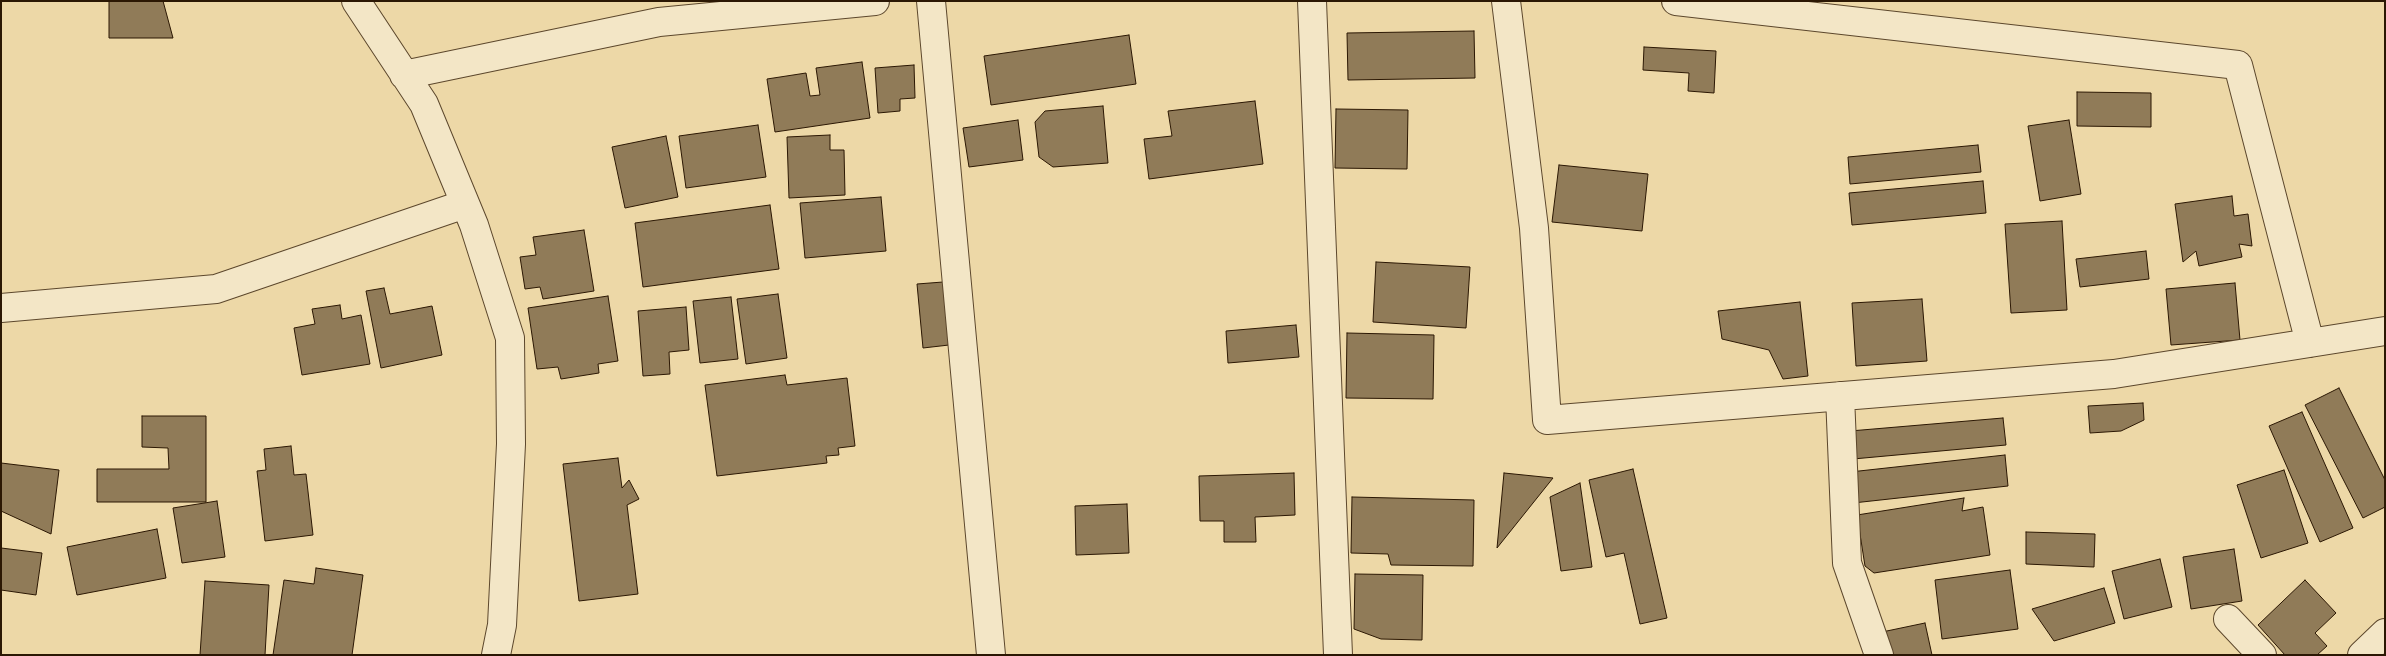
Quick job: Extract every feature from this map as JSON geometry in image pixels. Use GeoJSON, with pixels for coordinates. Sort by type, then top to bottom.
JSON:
{"type":"FeatureCollection","features":[{"type":"Feature","properties":{"kind":"street"},"geometry":{"type":"LineString","coordinates":[[356,1],[424,104],[474,226],[510,338],[512,444],[502,626],[496,655]]}},
{"type":"Feature","properties":{"kind":"street"},"geometry":{"type":"LineString","coordinates":[[404,74],[658,22],[875,1]]}},
{"type":"Feature","properties":{"kind":"street"},"geometry":{"type":"LineString","coordinates":[[931,1],[991,655]]}},
{"type":"Feature","properties":{"kind":"street"},"geometry":{"type":"LineString","coordinates":[[1312,1],[1338,655]]}},
{"type":"Feature","properties":{"kind":"street"},"geometry":{"type":"LineString","coordinates":[[1506,1],[1534,228],[1547,420],[2114,374],[2385,331]]}},
{"type":"Feature","properties":{"kind":"street"},"geometry":{"type":"LineString","coordinates":[[1676,1],[2238,65],[2310,343]]}},
{"type":"Feature","properties":{"kind":"street"},"geometry":{"type":"LineString","coordinates":[[1,308],[216,289],[465,204]]}},
{"type":"Feature","properties":{"kind":"street"},"geometry":{"type":"LineString","coordinates":[[1840,396],[1847,563],[1879,655]]}},
{"type":"Feature","properties":{"kind":"street"},"geometry":{"type":"LineString","coordinates":[[2228,619],[2262,655]]}},
{"type":"Feature","properties":{"kind":"street"},"geometry":{"type":"LineString","coordinates":[[2362,655],[2385,633]]}},
{"type":"Feature","properties":{"kind":"building"},"geometry":{"type":"Polygon","coordinates":[[[109,1],[163,1],[173,38],[109,38],[109,1]]]}},
{"type":"Feature","properties":{"kind":"building"},"geometry":{"type":"Polygon","coordinates":[[[1474,31],[1475,78],[1348,80],[1347,33],[1474,31]]]}},
{"type":"Feature","properties":{"kind":"building"},"geometry":{"type":"Polygon","coordinates":[[[1129,35],[1136,84],[991,105],[984,56],[1129,35]]]}},
{"type":"Feature","properties":{"kind":"building"},"geometry":{"type":"Polygon","coordinates":[[[1644,47],[1716,51],[1714,93],[1688,91],[1689,73],[1643,70],[1644,47]]]}},
{"type":"Feature","properties":{"kind":"building"},"geometry":{"type":"Polygon","coordinates":[[[862,62],[870,118],[775,132],[767,79],[806,73],[810,96],[820,95],[816,68],[862,62]]]}},
{"type":"Feature","properties":{"kind":"building"},"geometry":{"type":"Polygon","coordinates":[[[914,65],[915,98],[900,99],[900,111],[878,113],[875,68],[914,65]]]}},
{"type":"Feature","properties":{"kind":"building"},"geometry":{"type":"Polygon","coordinates":[[[2077,92],[2151,93],[2151,127],[2077,126],[2077,92]]]}},
{"type":"Feature","properties":{"kind":"building"},"geometry":{"type":"Polygon","coordinates":[[[1255,101],[1263,164],[1149,179],[1144,139],[1172,136],[1168,111],[1255,101]]]}},
{"type":"Feature","properties":{"kind":"building"},"geometry":{"type":"Polygon","coordinates":[[[1103,106],[1108,163],[1053,167],[1039,157],[1035,122],[1045,111],[1103,106]]]}},
{"type":"Feature","properties":{"kind":"building"},"geometry":{"type":"Polygon","coordinates":[[[1336,109],[1408,110],[1407,169],[1335,168],[1336,109]]]}},
{"type":"Feature","properties":{"kind":"building"},"geometry":{"type":"Polygon","coordinates":[[[1018,120],[1023,160],[969,167],[963,128],[1018,120]]]}},
{"type":"Feature","properties":{"kind":"building"},"geometry":{"type":"Polygon","coordinates":[[[2069,120],[2081,194],[2040,201],[2028,126],[2069,120]]]}},
{"type":"Feature","properties":{"kind":"building"},"geometry":{"type":"Polygon","coordinates":[[[758,125],[766,177],[686,188],[679,136],[758,125]]]}},
{"type":"Feature","properties":{"kind":"building"},"geometry":{"type":"Polygon","coordinates":[[[830,135],[830,150],[844,150],[845,195],[789,198],[787,137],[830,135]]]}},
{"type":"Feature","properties":{"kind":"building"},"geometry":{"type":"Polygon","coordinates":[[[666,136],[678,197],[625,208],[612,147],[666,136]]]}},
{"type":"Feature","properties":{"kind":"building"},"geometry":{"type":"Polygon","coordinates":[[[1978,145],[1981,172],[1850,184],[1848,157],[1978,145]]]}},
{"type":"Feature","properties":{"kind":"building"},"geometry":{"type":"Polygon","coordinates":[[[1559,165],[1648,174],[1642,231],[1552,222],[1559,165]]]}},
{"type":"Feature","properties":{"kind":"building"},"geometry":{"type":"Polygon","coordinates":[[[1983,181],[1986,213],[1852,225],[1849,193],[1983,181]]]}},
{"type":"Feature","properties":{"kind":"building"},"geometry":{"type":"Polygon","coordinates":[[[2232,196],[2234,216],[2248,214],[2252,246],[2239,244],[2242,257],[2199,266],[2196,251],[2183,262],[2175,204],[2232,196]]]}},
{"type":"Feature","properties":{"kind":"building"},"geometry":{"type":"Polygon","coordinates":[[[881,197],[886,251],[805,258],[800,203],[881,197]]]}},
{"type":"Feature","properties":{"kind":"building"},"geometry":{"type":"Polygon","coordinates":[[[770,205],[779,269],[643,287],[635,223],[770,205]]]}},
{"type":"Feature","properties":{"kind":"building"},"geometry":{"type":"Polygon","coordinates":[[[2062,221],[2067,310],[2011,313],[2005,224],[2062,221]]]}},
{"type":"Feature","properties":{"kind":"building"},"geometry":{"type":"Polygon","coordinates":[[[584,230],[594,291],[543,299],[540,287],[525,289],[520,257],[536,255],[533,237],[584,230]]]}},
{"type":"Feature","properties":{"kind":"building"},"geometry":{"type":"Polygon","coordinates":[[[2146,251],[2149,279],[2080,287],[2076,259],[2146,251]]]}},
{"type":"Feature","properties":{"kind":"building"},"geometry":{"type":"Polygon","coordinates":[[[1376,262],[1470,267],[1466,328],[1373,322],[1376,262]]]}},
{"type":"Feature","properties":{"kind":"building"},"geometry":{"type":"Polygon","coordinates":[[[943,282],[949,345],[923,348],[917,284],[943,282]]]}},
{"type":"Feature","properties":{"kind":"building"},"geometry":{"type":"Polygon","coordinates":[[[2235,283],[2240,340],[2171,345],[2166,289],[2235,283]]]}},
{"type":"Feature","properties":{"kind":"building"},"geometry":{"type":"Polygon","coordinates":[[[384,288],[390,314],[432,306],[442,355],[381,368],[366,291],[384,288]]]}},
{"type":"Feature","properties":{"kind":"building"},"geometry":{"type":"Polygon","coordinates":[[[778,294],[787,358],[746,364],[737,299],[778,294]]]}},
{"type":"Feature","properties":{"kind":"building"},"geometry":{"type":"Polygon","coordinates":[[[608,296],[618,361],[598,364],[599,373],[561,379],[558,367],[537,369],[528,308],[608,296]]]}},
{"type":"Feature","properties":{"kind":"building"},"geometry":{"type":"Polygon","coordinates":[[[731,297],[738,359],[700,363],[693,301],[731,297]]]}},
{"type":"Feature","properties":{"kind":"building"},"geometry":{"type":"Polygon","coordinates":[[[1922,299],[1927,361],[1856,366],[1852,303],[1922,299]]]}},
{"type":"Feature","properties":{"kind":"building"},"geometry":{"type":"Polygon","coordinates":[[[1800,302],[1808,376],[1783,379],[1769,350],[1722,339],[1718,311],[1800,302]]]}},
{"type":"Feature","properties":{"kind":"building"},"geometry":{"type":"Polygon","coordinates":[[[340,305],[342,319],[361,315],[370,364],[302,375],[294,328],[315,324],[312,309],[340,305]]]}},
{"type":"Feature","properties":{"kind":"building"},"geometry":{"type":"Polygon","coordinates":[[[686,307],[689,350],[669,352],[670,374],[643,376],[638,311],[686,307]]]}},
{"type":"Feature","properties":{"kind":"building"},"geometry":{"type":"Polygon","coordinates":[[[1296,325],[1299,357],[1228,363],[1226,331],[1296,325]]]}},
{"type":"Feature","properties":{"kind":"building"},"geometry":{"type":"Polygon","coordinates":[[[1347,333],[1434,335],[1433,399],[1346,398],[1347,333]]]}},
{"type":"Feature","properties":{"kind":"building"},"geometry":{"type":"Polygon","coordinates":[[[785,375],[787,385],[847,378],[855,446],[838,448],[839,455],[826,456],[827,463],[717,476],[705,385],[785,375]]]}},
{"type":"Feature","properties":{"kind":"building"},"geometry":{"type":"Polygon","coordinates":[[[2339,388],[2385,480],[2385,507],[2363,518],[2305,405],[2339,388]]]}},
{"type":"Feature","properties":{"kind":"building"},"geometry":{"type":"Polygon","coordinates":[[[2143,403],[2144,420],[2121,431],[2090,433],[2088,406],[2143,403]]]}},
{"type":"Feature","properties":{"kind":"building"},"geometry":{"type":"Polygon","coordinates":[[[2302,412],[2353,528],[2320,542],[2269,426],[2302,412]]]}},
{"type":"Feature","properties":{"kind":"building"},"geometry":{"type":"Polygon","coordinates":[[[142,416],[206,416],[206,502],[97,502],[97,469],[169,469],[168,448],[142,447],[142,416]]]}},
{"type":"Feature","properties":{"kind":"building"},"geometry":{"type":"Polygon","coordinates":[[[2003,418],[2006,445],[1853,459],[1850,431],[2003,418]]]}},
{"type":"Feature","properties":{"kind":"building"},"geometry":{"type":"Polygon","coordinates":[[[291,446],[294,475],[306,474],[313,535],[265,541],[257,471],[266,470],[264,449],[291,446]]]}},
{"type":"Feature","properties":{"kind":"building"},"geometry":{"type":"Polygon","coordinates":[[[2005,455],[2008,486],[1853,503],[1850,472],[2005,455]]]}},
{"type":"Feature","properties":{"kind":"building"},"geometry":{"type":"Polygon","coordinates":[[[618,458],[622,488],[629,480],[639,499],[627,505],[638,594],[579,601],[563,464],[618,458]]]}},
{"type":"Feature","properties":{"kind":"building"},"geometry":{"type":"Polygon","coordinates":[[[1,463],[59,470],[51,534],[1,511],[1,463]]]}},
{"type":"Feature","properties":{"kind":"building"},"geometry":{"type":"Polygon","coordinates":[[[1633,469],[1667,618],[1640,624],[1624,553],[1606,557],[1589,480],[1633,469]]]}},
{"type":"Feature","properties":{"kind":"building"},"geometry":{"type":"Polygon","coordinates":[[[2284,470],[2308,543],[2261,558],[2237,485],[2284,470]]]}},
{"type":"Feature","properties":{"kind":"building"},"geometry":{"type":"Polygon","coordinates":[[[1294,473],[1295,515],[1255,517],[1256,542],[1224,542],[1224,521],[1200,521],[1199,476],[1294,473]]]}},
{"type":"Feature","properties":{"kind":"building"},"geometry":{"type":"Polygon","coordinates":[[[1504,473],[1553,478],[1497,548],[1504,473]]]}},
{"type":"Feature","properties":{"kind":"building"},"geometry":{"type":"Polygon","coordinates":[[[1580,483],[1592,567],[1561,571],[1550,497],[1580,483]]]}},
{"type":"Feature","properties":{"kind":"building"},"geometry":{"type":"Polygon","coordinates":[[[1352,497],[1474,500],[1473,566],[1391,565],[1388,554],[1351,553],[1352,497]]]}},
{"type":"Feature","properties":{"kind":"building"},"geometry":{"type":"Polygon","coordinates":[[[1964,498],[1962,511],[1983,507],[1990,555],[1874,573],[1865,566],[1857,515],[1964,498]]]}},
{"type":"Feature","properties":{"kind":"building"},"geometry":{"type":"Polygon","coordinates":[[[217,501],[225,557],[182,563],[173,508],[217,501]]]}},
{"type":"Feature","properties":{"kind":"building"},"geometry":{"type":"Polygon","coordinates":[[[1127,504],[1129,553],[1076,555],[1075,506],[1127,504]]]}},
{"type":"Feature","properties":{"kind":"building"},"geometry":{"type":"Polygon","coordinates":[[[157,529],[166,578],[77,595],[67,547],[157,529]]]}},
{"type":"Feature","properties":{"kind":"building"},"geometry":{"type":"Polygon","coordinates":[[[2026,532],[2095,534],[2094,567],[2026,564],[2026,532]]]}},
{"type":"Feature","properties":{"kind":"building"},"geometry":{"type":"Polygon","coordinates":[[[1,548],[42,553],[36,595],[1,590],[1,548]]]}},
{"type":"Feature","properties":{"kind":"building"},"geometry":{"type":"Polygon","coordinates":[[[2234,549],[2242,601],[2191,609],[2183,557],[2234,549]]]}},
{"type":"Feature","properties":{"kind":"building"},"geometry":{"type":"Polygon","coordinates":[[[2160,559],[2172,607],[2124,619],[2112,571],[2160,559]]]}},
{"type":"Feature","properties":{"kind":"building"},"geometry":{"type":"Polygon","coordinates":[[[316,568],[363,575],[352,655],[273,655],[284,580],[314,584],[316,568]]]}},
{"type":"Feature","properties":{"kind":"building"},"geometry":{"type":"Polygon","coordinates":[[[2010,570],[2018,629],[1942,639],[1935,580],[2010,570]]]}},
{"type":"Feature","properties":{"kind":"building"},"geometry":{"type":"Polygon","coordinates":[[[1355,574],[1423,575],[1422,640],[1381,639],[1354,629],[1355,574]]]}},
{"type":"Feature","properties":{"kind":"building"},"geometry":{"type":"Polygon","coordinates":[[[2305,580],[2336,613],[2315,633],[2327,646],[2317,655],[2285,655],[2258,625],[2305,580]]]}},
{"type":"Feature","properties":{"kind":"building"},"geometry":{"type":"Polygon","coordinates":[[[205,581],[269,585],[265,655],[200,655],[205,581]]]}},
{"type":"Feature","properties":{"kind":"building"},"geometry":{"type":"Polygon","coordinates":[[[2104,588],[2115,623],[2054,641],[2032,609],[2104,588]]]}},
{"type":"Feature","properties":{"kind":"building"},"geometry":{"type":"Polygon","coordinates":[[[1925,623],[1932,655],[1887,655],[1882,632],[1925,623]]]}}]}
